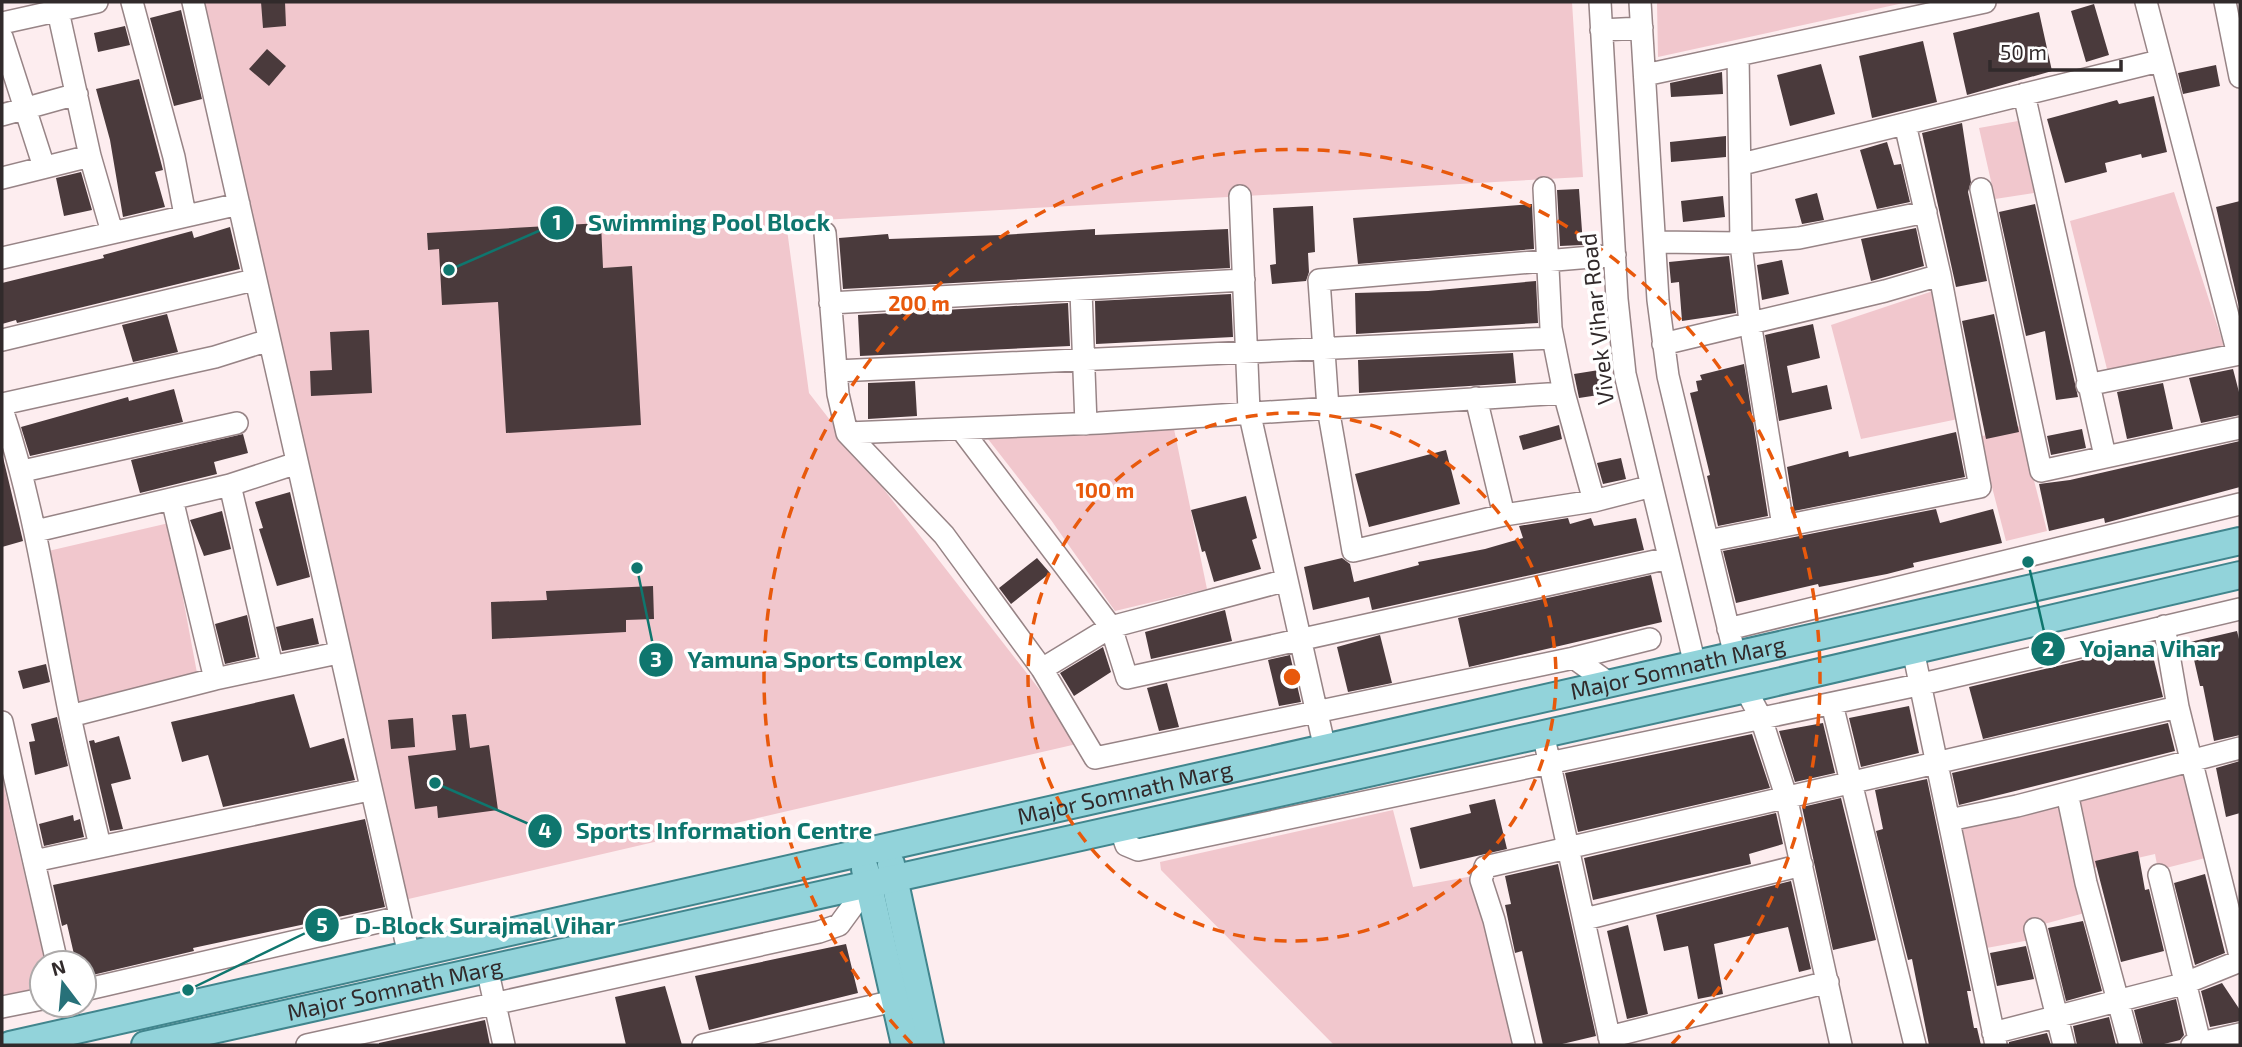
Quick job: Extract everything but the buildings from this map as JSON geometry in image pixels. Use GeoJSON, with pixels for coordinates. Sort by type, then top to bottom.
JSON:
{"type":"FeatureCollection","features":[{"type":"Feature","properties":{"kind":"main road","name":"Major Somnath Marg"},"geometry":{"type":"LineString","coordinates":[[10,1045],[862,855],[2240,541]]}},
{"type":"Feature","properties":{"kind":"main road","name":"Major Somnath Marg"},"geometry":{"type":"LineString","coordinates":[[145,1045],[1703,698],[2240,575]]}},
{"type":"Feature","properties":{"kind":"main road"},"geometry":{"type":"LineString","coordinates":[[1735,656],[1745,688]]}},
{"type":"Feature","properties":{"kind":"main road"},"geometry":{"type":"LineString","coordinates":[[1695,665],[1703,698]]}},
{"type":"Feature","properties":{"kind":"main road"},"geometry":{"type":"LineString","coordinates":[[888,849],[881,881],[894,1001],[905,1045]]}},
{"type":"Feature","properties":{"kind":"main road"},"geometry":{"type":"LineString","coordinates":[[862,855],[881,881],[930,1045]]}},
{"type":"Feature","properties":{"kind":"main road"},"geometry":{"type":"LineString","coordinates":[[524,929],[532,958]]}},
{"type":"Feature","properties":{"kind":"street"},"geometry":{"type":"LineString","coordinates":[[2,23],[56,6],[97,2]]}},
{"type":"Feature","properties":{"kind":"street"},"geometry":{"type":"LineString","coordinates":[[132,2],[174,157],[185,215]]}},
{"type":"Feature","properties":{"kind":"street"},"geometry":{"type":"LineString","coordinates":[[193,2],[369,790],[409,955]]}},
{"type":"Feature","properties":{"kind":"street","name":"Vivek Vihar Road"},"geometry":{"type":"LineString","coordinates":[[1600,2],[1625,374],[1695,665]]}},
{"type":"Feature","properties":{"kind":"street"},"geometry":{"type":"LineString","coordinates":[[1640,2],[1654,242],[1668,376],[1735,656]]}},
{"type":"Feature","properties":{"kind":"street"},"geometry":{"type":"LineString","coordinates":[[1644,75],[1985,2]]}},
{"type":"Feature","properties":{"kind":"street"},"geometry":{"type":"LineString","coordinates":[[2088,386],[2239,354],[2159,61],[2146,2]]}},
{"type":"Feature","properties":{"kind":"street"},"geometry":{"type":"LineString","coordinates":[[2225,2],[2240,76]]}},
{"type":"Feature","properties":{"kind":"street"},"geometry":{"type":"LineString","coordinates":[[56,6],[90,156],[112,232]]}},
{"type":"Feature","properties":{"kind":"street"},"geometry":{"type":"LineString","coordinates":[[1601,30],[1642,28]]}},
{"type":"Feature","properties":{"kind":"street"},"geometry":{"type":"LineString","coordinates":[[2,37],[44,167]]}},
{"type":"Feature","properties":{"kind":"street"},"geometry":{"type":"LineString","coordinates":[[1738,55],[1742,164],[1741,243],[1750,322],[1783,526]]}},
{"type":"Feature","properties":{"kind":"street"},"geometry":{"type":"LineString","coordinates":[[1742,164],[2159,61]]}},
{"type":"Feature","properties":{"kind":"street"},"geometry":{"type":"LineString","coordinates":[[2,115],[76,94]]}},
{"type":"Feature","properties":{"kind":"street"},"geometry":{"type":"LineString","coordinates":[[2024,94],[2105,456]]}},
{"type":"Feature","properties":{"kind":"street"},"geometry":{"type":"LineString","coordinates":[[1708,541],[1980,487],[1940,275],[1905,124]]}},
{"type":"Feature","properties":{"kind":"street"},"geometry":{"type":"LineString","coordinates":[[2,178],[90,156]]}},
{"type":"Feature","properties":{"kind":"street"},"geometry":{"type":"LineString","coordinates":[[1544,188],[1553,338],[1564,393],[1594,501]]}},
{"type":"Feature","properties":{"kind":"street"},"geometry":{"type":"LineString","coordinates":[[1981,189],[2041,471],[2240,428]]}},
{"type":"Feature","properties":{"kind":"street"},"geometry":{"type":"LineString","coordinates":[[1240,196],[1250,413],[1325,749]]}},
{"type":"Feature","properties":{"kind":"street"},"geometry":{"type":"LineString","coordinates":[[2,258],[239,204]]}},
{"type":"Feature","properties":{"kind":"street"},"geometry":{"type":"LineString","coordinates":[[1654,242],[1741,243],[1799,238],[1926,212]]}},
{"type":"Feature","properties":{"kind":"street"},"geometry":{"type":"LineString","coordinates":[[825,233],[836,371],[846,433],[944,535],[1042,669],[1095,758],[1574,658],[1650,639]]}},
{"type":"Feature","properties":{"kind":"street"},"geometry":{"type":"LineString","coordinates":[[1615,255],[1319,280],[1328,408],[1353,551],[1504,516],[1594,501],[1652,486]]}},
{"type":"Feature","properties":{"kind":"street"},"geometry":{"type":"LineString","coordinates":[[1664,344],[1885,291],[1940,275]]}},
{"type":"Feature","properties":{"kind":"street"},"geometry":{"type":"LineString","coordinates":[[830,303],[1244,280]]}},
{"type":"Feature","properties":{"kind":"street"},"geometry":{"type":"LineString","coordinates":[[2,340],[254,281]]}},
{"type":"Feature","properties":{"kind":"street"},"geometry":{"type":"LineString","coordinates":[[1081,290],[1086,360],[1086,424]]}},
{"type":"Feature","properties":{"kind":"street"},"geometry":{"type":"LineString","coordinates":[[836,371],[1553,338]]}},
{"type":"Feature","properties":{"kind":"street"},"geometry":{"type":"LineString","coordinates":[[100,846],[70,716],[23,471],[2,407],[215,357],[268,340]]}},
{"type":"Feature","properties":{"kind":"street"},"geometry":{"type":"LineString","coordinates":[[846,433],[1086,424],[1564,393]]}},
{"type":"Feature","properties":{"kind":"street"},"geometry":{"type":"LineString","coordinates":[[1476,398],[1504,516]]}},
{"type":"Feature","properties":{"kind":"street"},"geometry":{"type":"LineString","coordinates":[[23,471],[237,423]]}},
{"type":"Feature","properties":{"kind":"street"},"geometry":{"type":"LineString","coordinates":[[961,429],[1111,626],[1127,678],[1669,558]]}},
{"type":"Feature","properties":{"kind":"street"},"geometry":{"type":"LineString","coordinates":[[36,531],[230,485],[297,463]]}},
{"type":"Feature","properties":{"kind":"street"},"geometry":{"type":"LineString","coordinates":[[230,485],[272,666]]}},
{"type":"Feature","properties":{"kind":"street"},"geometry":{"type":"LineString","coordinates":[[172,499],[215,679]]}},
{"type":"Feature","properties":{"kind":"street"},"geometry":{"type":"LineString","coordinates":[[1728,629],[2240,504]]}},
{"type":"Feature","properties":{"kind":"street"},"geometry":{"type":"LineString","coordinates":[[1042,669],[1111,626],[1287,580]]}},
{"type":"Feature","properties":{"kind":"street"},"geometry":{"type":"LineString","coordinates":[[1851,599],[1858,628]]}},
{"type":"Feature","properties":{"kind":"street"},"geometry":{"type":"LineString","coordinates":[[1121,828],[1123,841],[1133,850],[1138,850],[1832,704],[2240,609]]}},
{"type":"Feature","properties":{"kind":"street"},"geometry":{"type":"LineString","coordinates":[[1913,650],[1918,685],[1994,1039],[2056,1017],[2183,984],[2240,959],[2190,761],[2164,626]]}},
{"type":"Feature","properties":{"kind":"street"},"geometry":{"type":"LineString","coordinates":[[70,716],[215,679],[338,653]]}},
{"type":"Feature","properties":{"kind":"street"},"geometry":{"type":"LineString","coordinates":[[1574,658],[1610,684]]}},
{"type":"Feature","properties":{"kind":"street"},"geometry":{"type":"LineString","coordinates":[[1745,688],[1761,719],[1786,796],[1841,1045]]}},
{"type":"Feature","properties":{"kind":"street"},"geometry":{"type":"LineString","coordinates":[[1832,704],[1914,1045]]}},
{"type":"Feature","properties":{"kind":"street"},"geometry":{"type":"LineString","coordinates":[[1524,1045],[1482,873],[1492,863],[1786,796],[1852,784],[2178,707]]}},
{"type":"Feature","properties":{"kind":"street"},"geometry":{"type":"LineString","coordinates":[[2,722],[54,949]]}},
{"type":"Feature","properties":{"kind":"street"},"geometry":{"type":"LineString","coordinates":[[1544,733],[1610,1041],[1828,982]]}},
{"type":"Feature","properties":{"kind":"street"},"geometry":{"type":"LineString","coordinates":[[1949,820],[2067,793],[2240,748]]}},
{"type":"Feature","properties":{"kind":"street"},"geometry":{"type":"LineString","coordinates":[[34,861],[369,790]]}},
{"type":"Feature","properties":{"kind":"street"},"geometry":{"type":"LineString","coordinates":[[2067,793],[2086,883],[2130,1045]]}},
{"type":"Feature","properties":{"kind":"street"},"geometry":{"type":"LineString","coordinates":[[1585,919],[1802,865]]}},
{"type":"Feature","properties":{"kind":"street"},"geometry":{"type":"LineString","coordinates":[[2159,875],[2196,1044],[2240,1034]]}},
{"type":"Feature","properties":{"kind":"street"},"geometry":{"type":"LineString","coordinates":[[307,1045],[367,1039],[495,1005],[819,932],[839,925],[881,881]]}},
{"type":"Feature","properties":{"kind":"street"},"geometry":{"type":"LineString","coordinates":[[98,987],[400,917]]}},
{"type":"Feature","properties":{"kind":"street"},"geometry":{"type":"LineString","coordinates":[[2035,929],[2064,1045]]}},
{"type":"Feature","properties":{"kind":"street"},"geometry":{"type":"LineString","coordinates":[[487,968],[504,1045]]}},
{"type":"Feature","properties":{"kind":"street"},"geometry":{"type":"LineString","coordinates":[[703,1045],[894,1001]]}},
{"type":"Feature","properties":{"kind":"street"},"geometry":{"type":"LineString","coordinates":[[2,1007],[28,1002]]}},
{"type":"Feature","properties":{"kind":"shaded area"},"geometry":{"type":"Polygon","coordinates":[[[203,2],[1572,2],[1583,177],[786,222],[809,393],[1081,743],[404,900],[203,2]]]}},
{"type":"Feature","properties":{"kind":"shaded area"},"geometry":{"type":"Polygon","coordinates":[[[1657,2],[1908,2],[1658,57],[1657,2]]]}},
{"type":"Feature","properties":{"kind":"shaded area"},"geometry":{"type":"Polygon","coordinates":[[[2018,121],[2034,193],[1995,199],[1979,128],[2018,121]]]}},
{"type":"Feature","properties":{"kind":"shaded area"},"geometry":{"type":"Polygon","coordinates":[[[2174,192],[2224,346],[2108,373],[2070,221],[2174,192]]]}},
{"type":"Feature","properties":{"kind":"shaded area"},"geometry":{"type":"Polygon","coordinates":[[[1933,291],[1963,418],[1861,439],[1831,325],[1933,291]]]}},
{"type":"Feature","properties":{"kind":"shaded area"},"geometry":{"type":"Polygon","coordinates":[[[2020,426],[2047,531],[2006,541],[1979,437],[2020,426]]]}},
{"type":"Feature","properties":{"kind":"shaded area"},"geometry":{"type":"Polygon","coordinates":[[[1174,429],[1207,589],[1115,611],[1051,520],[988,439],[1174,429]]]}},
{"type":"Feature","properties":{"kind":"shaded area"},"geometry":{"type":"Polygon","coordinates":[[[169,523],[200,689],[79,720],[44,552],[169,523]]]}},
{"type":"Feature","properties":{"kind":"shaded area"},"geometry":{"type":"Polygon","coordinates":[[[2200,765],[2221,854],[2158,870],[2155,854],[2085,870],[2092,911],[2033,927],[2035,939],[1981,949],[1956,823],[2200,765]]]}},
{"type":"Feature","properties":{"kind":"shaded area"},"geometry":{"type":"Polygon","coordinates":[[[2,778],[42,949],[28,949],[28,991],[2,997],[2,778]]]}},
{"type":"Feature","properties":{"kind":"shaded area"},"geometry":{"type":"Polygon","coordinates":[[[1393,810],[1413,887],[1484,874],[1520,1045],[1334,1045],[1161,870],[1160,862],[1393,810]]]}},
{"type":"Feature","properties":{"kind":"place","name":"Swimming Pool Block"},"geometry":{"type":"Point","coordinates":[449,270]}},
{"type":"Feature","properties":{"kind":"place","name":"Yojana Vihar"},"geometry":{"type":"Point","coordinates":[2028,562]}},
{"type":"Feature","properties":{"kind":"place","name":"Yamuna Sports Complex"},"geometry":{"type":"Point","coordinates":[637,568]}},
{"type":"Feature","properties":{"kind":"place","name":"Sports Information Centre"},"geometry":{"type":"Point","coordinates":[435,783]}},
{"type":"Feature","properties":{"kind":"place","name":"D-Block Surajmal Vihar"},"geometry":{"type":"Point","coordinates":[188,990]}}]}
